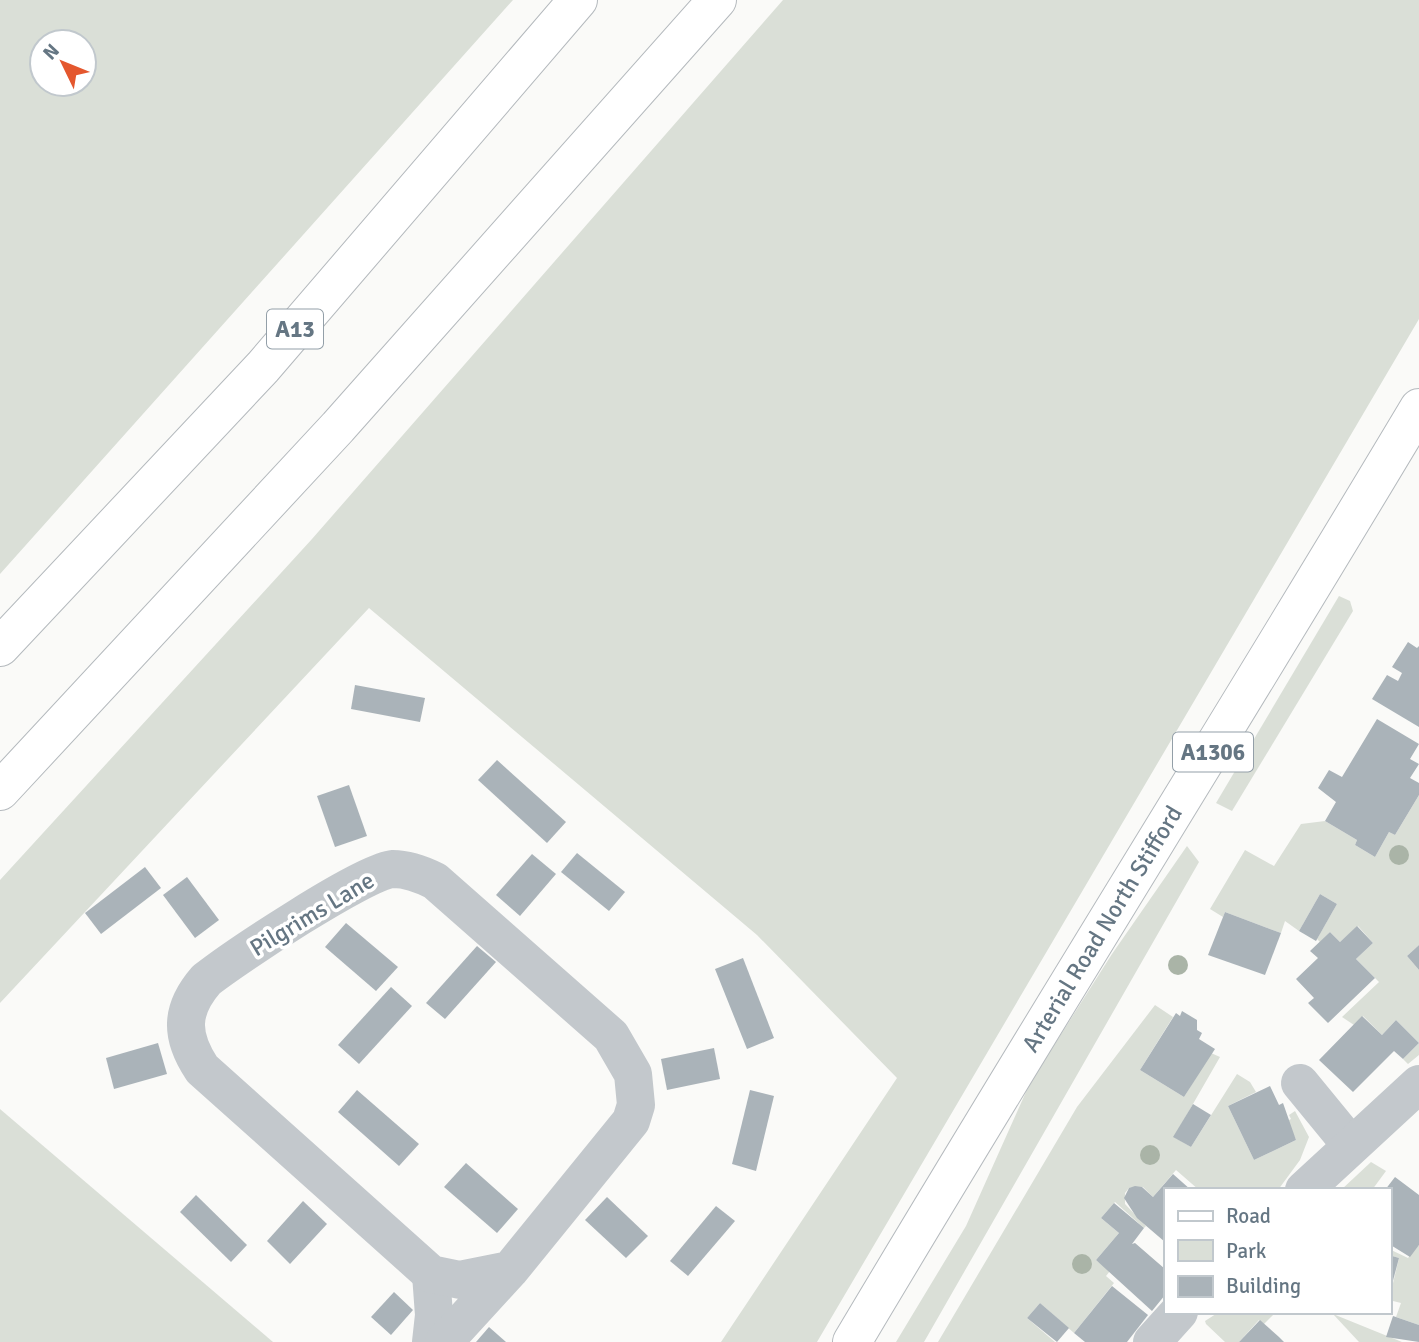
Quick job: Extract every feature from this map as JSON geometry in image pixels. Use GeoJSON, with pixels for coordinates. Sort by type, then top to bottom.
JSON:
{"type":"FeatureCollection","features":[{"type":"Feature","properties":{"kind":"main road","name":"A13"},"geometry":{"type":"LineString","coordinates":[[0,647],[263,367],[578,0]]}},
{"type":"Feature","properties":{"kind":"main road"},"geometry":{"type":"LineString","coordinates":[[0,791],[338,427],[717,0]]}},
{"type":"Feature","properties":{"kind":"main road","name":"Arterial Road North Stifford"},"geometry":{"type":"LineString","coordinates":[[852,1342],[1008,1080],[1227,729],[1419,408]]}},
{"type":"Feature","properties":{"kind":"street","name":"Pilgrims Lane"},"geometry":{"type":"LineString","coordinates":[[431,1274],[202,1069],[191,1048],[186,1027],[187,1007],[194,994],[214,973],[353,885],[392,869],[435,881],[611,1036],[633,1074],[636,1105],[631,1121],[510,1270],[444,1342]]}},
{"type":"Feature","properties":{"kind":"street"},"geometry":{"type":"LineString","coordinates":[[1300,1083],[1350,1144]]}},
{"type":"Feature","properties":{"kind":"street"},"geometry":{"type":"LineString","coordinates":[[1306,1188],[1350,1144],[1419,1084]]}},
{"type":"Feature","properties":{"kind":"street"},"geometry":{"type":"LineString","coordinates":[[431,1342],[434,1315],[431,1274],[460,1280],[510,1270]]}},
{"type":"Feature","properties":{"kind":"street"},"geometry":{"type":"LineString","coordinates":[[1152,1342],[1177,1314]]}},
{"type":"Feature","properties":{"kind":"green space"},"geometry":{"type":"Polygon","coordinates":[[[0,0],[513,0],[0,574],[0,0]]]}},
{"type":"Feature","properties":{"kind":"green space"},"geometry":{"type":"Polygon","coordinates":[[[783,0],[1419,0],[1419,319],[817,1342],[721,1342],[897,1078],[757,935],[369,608],[0,1003],[0,880],[312,539],[783,0]]]}},
{"type":"Feature","properties":{"kind":"green space"},"geometry":{"type":"Polygon","coordinates":[[[1339,596],[1350,601],[1353,611],[1232,811],[1216,803],[1339,596]]]}},
{"type":"Feature","properties":{"kind":"green space"},"geometry":{"type":"Polygon","coordinates":[[[1419,795],[1419,945],[1407,956],[1419,970],[1419,1043],[1396,1020],[1382,1035],[1363,1016],[1354,1025],[1342,1017],[1379,982],[1356,959],[1373,943],[1358,926],[1340,942],[1330,932],[1320,942],[1317,939],[1337,904],[1320,894],[1299,931],[1285,921],[1281,933],[1225,912],[1223,917],[1210,909],[1245,850],[1274,866],[1301,824],[1325,821],[1357,840],[1355,845],[1375,857],[1389,832],[1395,835],[1419,795]]]}},
{"type":"Feature","properties":{"kind":"green space"},"geometry":{"type":"Polygon","coordinates":[[[1187,846],[1199,862],[924,1342],[896,1342],[966,1226],[1030,1083],[1112,954],[1187,846]]]}},
{"type":"Feature","properties":{"kind":"green space"},"geometry":{"type":"Polygon","coordinates":[[[1155,1005],[1173,1017],[1140,1070],[1184,1097],[1211,1053],[1220,1057],[1174,1137],[1191,1147],[1237,1074],[1250,1082],[1256,1092],[1228,1106],[1254,1160],[1296,1140],[1287,1121],[1291,1119],[1289,1115],[1295,1111],[1309,1137],[1300,1160],[1279,1188],[1197,1188],[1176,1170],[1153,1197],[1143,1187],[1129,1188],[1125,1193],[1125,1204],[1146,1226],[1144,1228],[1115,1202],[1101,1218],[1119,1233],[1096,1260],[1110,1271],[1106,1276],[1114,1283],[1074,1333],[1040,1303],[1027,1318],[1055,1342],[938,1342],[1077,1107],[1155,1005]]]}},
{"type":"Feature","properties":{"kind":"green space"},"geometry":{"type":"Polygon","coordinates":[[[1419,1043],[1419,1055],[1408,1064],[1403,1059],[1419,1043]]]}},
{"type":"Feature","properties":{"kind":"green space"},"geometry":{"type":"Polygon","coordinates":[[[0,1109],[273,1342],[0,1342],[0,1109]]]}},
{"type":"Feature","properties":{"kind":"green space"},"geometry":{"type":"Polygon","coordinates":[[[1371,1162],[1386,1171],[1373,1188],[1343,1188],[1371,1162]]]}},
{"type":"Feature","properties":{"kind":"green space"},"geometry":{"type":"Polygon","coordinates":[[[1419,1245],[1419,1325],[1396,1317],[1401,1303],[1391,1300],[1399,1258],[1391,1256],[1391,1250],[1408,1258],[1419,1245]]]}},
{"type":"Feature","properties":{"kind":"green space"},"geometry":{"type":"Polygon","coordinates":[[[1216,1314],[1274,1314],[1264,1324],[1259,1320],[1239,1342],[1225,1342],[1205,1321],[1216,1314]]]}},
{"type":"Feature","properties":{"kind":"green space"},"geometry":{"type":"Polygon","coordinates":[[[1333,1314],[1402,1342],[1359,1342],[1333,1314]]]}},
{"type":"Feature","properties":{"kind":"building"},"geometry":{"type":"Polygon","coordinates":[[[1408,642],[1417,648],[1419,646],[1419,727],[1372,699],[1387,675],[1398,681],[1402,673],[1392,667],[1408,642]]]}},
{"type":"Feature","properties":{"kind":"building"},"geometry":{"type":"Polygon","coordinates":[[[355,685],[425,698],[420,722],[351,709],[355,685]]]}},
{"type":"Feature","properties":{"kind":"building"},"geometry":{"type":"Polygon","coordinates":[[[1377,719],[1419,744],[1410,759],[1419,764],[1410,778],[1419,783],[1419,795],[1395,835],[1389,832],[1375,857],[1355,845],[1357,840],[1325,821],[1336,802],[1318,788],[1329,770],[1342,777],[1377,719]]]}},
{"type":"Feature","properties":{"kind":"building"},"geometry":{"type":"Polygon","coordinates":[[[497,760],[566,822],[547,843],[478,780],[497,760]]]}},
{"type":"Feature","properties":{"kind":"building"},"geometry":{"type":"Polygon","coordinates":[[[349,785],[367,836],[335,847],[317,796],[349,785]]]}},
{"type":"Feature","properties":{"kind":"building"},"geometry":{"type":"Polygon","coordinates":[[[577,853],[625,892],[609,911],[561,872],[577,853]]]}},
{"type":"Feature","properties":{"kind":"building"},"geometry":{"type":"Polygon","coordinates":[[[532,854],[556,874],[520,916],[496,895],[532,854]]]}},
{"type":"Feature","properties":{"kind":"building"},"geometry":{"type":"Polygon","coordinates":[[[145,867],[161,888],[101,934],[85,913],[145,867]]]}},
{"type":"Feature","properties":{"kind":"building"},"geometry":{"type":"Polygon","coordinates":[[[187,877],[219,920],[195,938],[163,895],[187,877]]]}},
{"type":"Feature","properties":{"kind":"building"},"geometry":{"type":"Polygon","coordinates":[[[1320,894],[1337,904],[1316,941],[1299,931],[1320,894]]]}},
{"type":"Feature","properties":{"kind":"building"},"geometry":{"type":"Polygon","coordinates":[[[1225,912],[1281,933],[1265,975],[1208,955],[1225,912]]]}},
{"type":"Feature","properties":{"kind":"building"},"geometry":{"type":"Polygon","coordinates":[[[346,923],[398,967],[376,991],[325,947],[346,923]]]}},
{"type":"Feature","properties":{"kind":"building"},"geometry":{"type":"Polygon","coordinates":[[[1357,926],[1373,943],[1356,959],[1375,978],[1328,1023],[1308,1003],[1314,998],[1296,979],[1318,958],[1310,951],[1330,932],[1340,942],[1357,926]]]}},
{"type":"Feature","properties":{"kind":"building"},"geometry":{"type":"Polygon","coordinates":[[[1419,945],[1419,970],[1407,956],[1419,945]]]}},
{"type":"Feature","properties":{"kind":"building"},"geometry":{"type":"Polygon","coordinates":[[[477,946],[496,962],[445,1019],[426,1003],[477,946]]]}},
{"type":"Feature","properties":{"kind":"building"},"geometry":{"type":"Polygon","coordinates":[[[743,958],[774,1038],[747,1049],[715,969],[743,958]]]}},
{"type":"Feature","properties":{"kind":"building"},"geometry":{"type":"Polygon","coordinates":[[[391,987],[412,1006],[359,1064],[338,1045],[391,987]]]}},
{"type":"Feature","properties":{"kind":"building"},"geometry":{"type":"Polygon","coordinates":[[[1182,1011],[1197,1020],[1197,1030],[1202,1033],[1199,1039],[1215,1049],[1184,1097],[1140,1070],[1176,1013],[1180,1016],[1182,1011]]]}},
{"type":"Feature","properties":{"kind":"building"},"geometry":{"type":"Polygon","coordinates":[[[1362,1016],[1382,1035],[1396,1020],[1419,1043],[1403,1059],[1394,1051],[1353,1092],[1319,1060],[1362,1016]]]}},
{"type":"Feature","properties":{"kind":"building"},"geometry":{"type":"Polygon","coordinates":[[[158,1043],[167,1074],[114,1089],[106,1058],[158,1043]]]}},
{"type":"Feature","properties":{"kind":"building"},"geometry":{"type":"Polygon","coordinates":[[[714,1048],[720,1079],[667,1090],[661,1059],[714,1048]]]}},
{"type":"Feature","properties":{"kind":"building"},"geometry":{"type":"Polygon","coordinates":[[[1270,1086],[1279,1105],[1283,1103],[1296,1140],[1254,1160],[1228,1106],[1270,1086]]]}},
{"type":"Feature","properties":{"kind":"building"},"geometry":{"type":"Polygon","coordinates":[[[357,1090],[419,1144],[399,1166],[338,1112],[357,1090]]]}},
{"type":"Feature","properties":{"kind":"building"},"geometry":{"type":"Polygon","coordinates":[[[750,1090],[774,1096],[756,1171],[732,1164],[750,1090]]]}},
{"type":"Feature","properties":{"kind":"building"},"geometry":{"type":"Polygon","coordinates":[[[1193,1104],[1211,1115],[1191,1147],[1173,1137],[1193,1104]]]}},
{"type":"Feature","properties":{"kind":"building"},"geometry":{"type":"Polygon","coordinates":[[[466,1163],[518,1209],[497,1233],[444,1187],[466,1163]]]}},
{"type":"Feature","properties":{"kind":"building"},"geometry":{"type":"Polygon","coordinates":[[[1173,1174],[1189,1188],[1164,1188],[1164,1241],[1137,1218],[1124,1198],[1129,1188],[1135,1186],[1142,1187],[1153,1197],[1173,1174]]]}},
{"type":"Feature","properties":{"kind":"building"},"geometry":{"type":"Polygon","coordinates":[[[1395,1177],[1419,1195],[1419,1245],[1410,1257],[1391,1245],[1391,1188],[1387,1188],[1395,1177]]]}},
{"type":"Feature","properties":{"kind":"building"},"geometry":{"type":"Polygon","coordinates":[[[196,1195],[247,1245],[231,1262],[180,1212],[196,1195]]]}},
{"type":"Feature","properties":{"kind":"building"},"geometry":{"type":"Polygon","coordinates":[[[607,1197],[648,1236],[626,1258],[585,1220],[607,1197]]]}},
{"type":"Feature","properties":{"kind":"building"},"geometry":{"type":"Polygon","coordinates":[[[303,1201],[327,1224],[290,1264],[267,1241],[303,1201]]]}},
{"type":"Feature","properties":{"kind":"building"},"geometry":{"type":"Polygon","coordinates":[[[1114,1203],[1144,1228],[1132,1244],[1135,1243],[1164,1268],[1164,1296],[1152,1311],[1096,1260],[1119,1233],[1101,1218],[1114,1203]]]}},
{"type":"Feature","properties":{"kind":"building"},"geometry":{"type":"Polygon","coordinates":[[[716,1206],[735,1221],[688,1276],[670,1261],[716,1206]]]}},
{"type":"Feature","properties":{"kind":"building"},"geometry":{"type":"Polygon","coordinates":[[[1391,1256],[1399,1258],[1391,1288],[1391,1256]]]}},
{"type":"Feature","properties":{"kind":"building"},"geometry":{"type":"Polygon","coordinates":[[[1112,1286],[1148,1315],[1127,1342],[1085,1342],[1074,1333],[1112,1286]]]}},
{"type":"Feature","properties":{"kind":"building"},"geometry":{"type":"Polygon","coordinates":[[[394,1292],[413,1310],[391,1335],[371,1317],[394,1292]]]}},
{"type":"Feature","properties":{"kind":"building"},"geometry":{"type":"Polygon","coordinates":[[[1040,1303],[1069,1328],[1057,1342],[1027,1318],[1040,1303]]]}},
{"type":"Feature","properties":{"kind":"building"},"geometry":{"type":"Polygon","coordinates":[[[1393,1316],[1419,1325],[1419,1342],[1386,1337],[1393,1316]]]}},
{"type":"Feature","properties":{"kind":"building"},"geometry":{"type":"Polygon","coordinates":[[[1260,1320],[1279,1337],[1284,1342],[1239,1342],[1260,1320]]]}},
{"type":"Feature","properties":{"kind":"building"},"geometry":{"type":"Polygon","coordinates":[[[489,1327],[506,1342],[476,1342],[489,1327]]]}}]}
